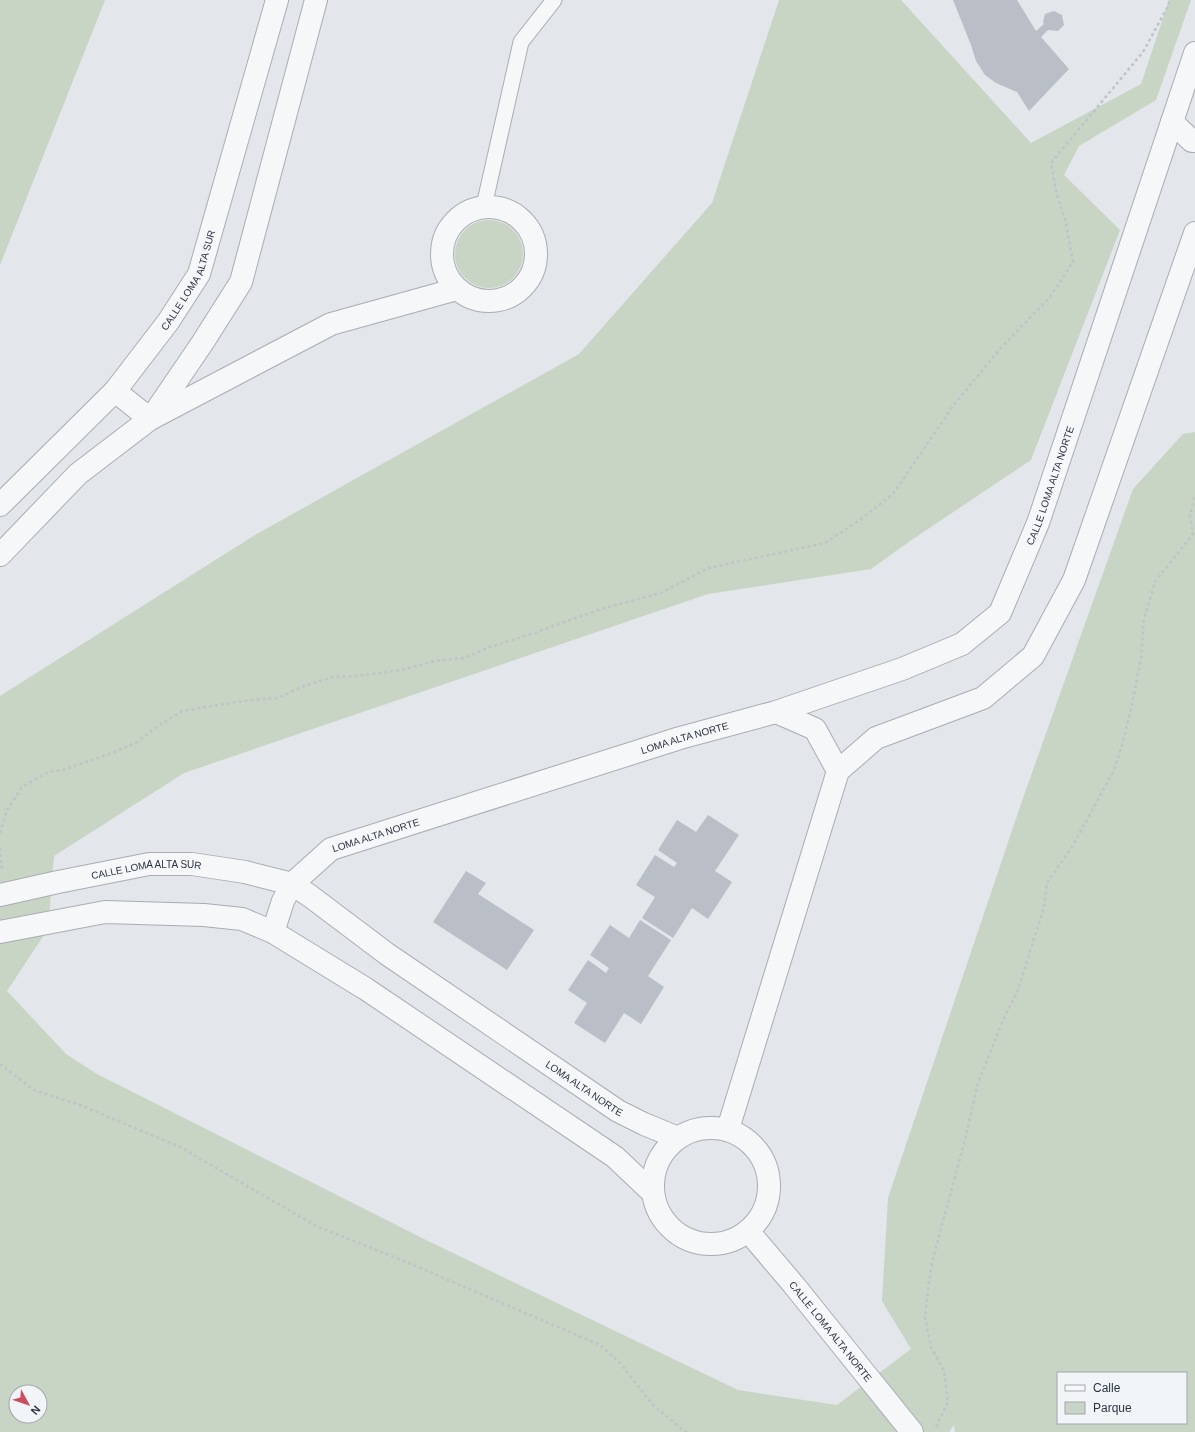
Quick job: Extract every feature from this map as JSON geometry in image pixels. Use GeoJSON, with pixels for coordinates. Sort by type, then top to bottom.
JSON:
{"type":"FeatureCollection","features":[{"type":"Feature","properties":{"kind":"street","name":"CALLE LOMA ALTA SUR"},"geometry":{"type":"LineString","coordinates":[[0,505],[115,391],[168,322],[199,274],[277,0]]}},
{"type":"Feature","properties":{"kind":"street"},"geometry":{"type":"LineString","coordinates":[[150,419],[203,342],[241,282],[316,0]]}},
{"type":"Feature","properties":{"kind":"street","name":"CALLE LOMA ALTA NORTE"},"geometry":{"type":"LineString","coordinates":[[776,712],[902,669],[962,644],[1000,614],[1038,523],[1195,53]]}},
{"type":"Feature","properties":{"kind":"street"},"geometry":{"type":"LineString","coordinates":[[1172,122],[1192,141],[1195,142]]}},
{"type":"Feature","properties":{"kind":"street"},"geometry":{"type":"LineString","coordinates":[[484,206],[499,207],[514,212],[525,223],[534,236],[537,252],[534,268],[527,282],[516,293],[502,300],[486,301],[471,298],[457,289],[448,277],[443,262],[442,247],[447,232],[456,220],[469,211],[484,206]]}},
{"type":"Feature","properties":{"kind":"street"},"geometry":{"type":"LineString","coordinates":[[728,1130],[838,772],[876,738],[983,698],[1033,656],[1074,580],[1195,233]]}},
{"type":"Feature","properties":{"kind":"street"},"geometry":{"type":"LineString","coordinates":[[0,555],[78,474],[150,419],[331,324],[457,289]]}},
{"type":"Feature","properties":{"kind":"street"},"geometry":{"type":"LineString","coordinates":[[115,391],[150,419]]}},
{"type":"Feature","properties":{"kind":"street"},"geometry":{"type":"LineString","coordinates":[[776,712],[815,729],[838,772]]}},
{"type":"Feature","properties":{"kind":"street","name":"LOMA ALTA NORTE"},"geometry":{"type":"LineString","coordinates":[[678,1138],[618,1111],[388,954],[292,884],[332,849],[680,738],[776,712]]}},
{"type":"Feature","properties":{"kind":"street","name":"CALLE LOMA ALTA SUR"},"geometry":{"type":"LineString","coordinates":[[0,895],[149,864],[192,864],[245,872],[292,884]]}},
{"type":"Feature","properties":{"kind":"street"},"geometry":{"type":"LineString","coordinates":[[273,932],[282,901],[292,884]]}},
{"type":"Feature","properties":{"kind":"street"},"geometry":{"type":"LineString","coordinates":[[0,932],[105,912],[204,915],[242,919],[273,932],[366,989],[413,1023],[615,1157],[653,1193]]}},
{"type":"Feature","properties":{"kind":"street"},"geometry":{"type":"LineString","coordinates":[[710,1127],[728,1130],[744,1137],[757,1150],[766,1165],[770,1183],[768,1201],[760,1218],[748,1231],[733,1240],[715,1244],[698,1243],[681,1236],[667,1225],[658,1210],[653,1193],[654,1177],[658,1162],[666,1149],[678,1138],[693,1130],[710,1127]]}},
{"type":"Feature","properties":{"kind":"street","name":"CALLE LOMA ALTA NORTE"},"geometry":{"type":"LineString","coordinates":[[748,1231],[793,1284],[912,1432]]}},
{"type":"Feature","properties":{"kind":"lane"},"geometry":{"type":"LineString","coordinates":[[484,206],[521,42],[554,0]]}},
{"type":"Feature","properties":{"kind":"path"},"geometry":{"type":"LineString","coordinates":[[0,833],[7,810],[22,787],[48,772],[63,770],[115,752],[137,742],[155,728],[182,711],[250,700],[278,698],[304,686],[333,676],[365,675],[401,670],[435,661],[464,658],[490,647],[602,609],[661,593],[708,568],[824,543],[860,520],[893,494],[953,406],[999,350],[1050,297],[1073,262],[1066,223],[1056,191],[1051,163],[1143,52],[1170,0]]}},
{"type":"Feature","properties":{"kind":"path"},"geometry":{"type":"LineString","coordinates":[[931,1432],[936,1428],[948,1402],[944,1371],[930,1347],[925,1318],[928,1289],[932,1262],[965,1140],[978,1082],[1005,1015],[1017,993],[1044,907],[1047,883],[1072,847],[1113,772],[1122,746],[1132,704],[1141,658],[1144,619],[1155,582],[1193,534],[1190,515],[1195,495]]}},
{"type":"Feature","properties":{"kind":"path"},"geometry":{"type":"LineString","coordinates":[[0,1064],[34,1090],[80,1105],[180,1147],[316,1226],[404,1261],[600,1345],[621,1364],[652,1404],[687,1432]]}},
{"type":"Feature","properties":{"kind":"green space"},"geometry":{"type":"Polygon","coordinates":[[[0,0],[105,0],[0,265],[0,0]]]}},
{"type":"Feature","properties":{"kind":"green space"},"geometry":{"type":"Polygon","coordinates":[[[779,0],[901,0],[1031,143],[1141,84],[1169,0],[1191,0],[1156,100],[1079,146],[1064,175],[1120,230],[1031,460],[871,569],[708,594],[184,773],[54,856],[48,929],[7,991],[66,1054],[97,1074],[426,1240],[738,1390],[837,1405],[911,1349],[882,1301],[888,1198],[1023,798],[1133,489],[1183,434],[1195,432],[1195,1432],[955,1432],[954,1425],[949,1432],[0,1432],[0,944],[2,944],[0,940],[0,696],[255,535],[579,354],[712,203],[779,0]]]}},
{"type":"Feature","properties":{"kind":"green space"},"geometry":{"type":"Polygon","coordinates":[[[489,220],[502,223],[513,230],[520,241],[523,254],[520,267],[513,278],[502,285],[489,288],[476,285],[465,278],[458,267],[455,254],[458,241],[465,230],[476,223],[489,220]]]}},
{"type":"Feature","properties":{"kind":"building"},"geometry":{"type":"Polygon","coordinates":[[[953,0],[1017,0],[1036,31],[1044,24],[1045,14],[1054,11],[1062,15],[1064,25],[1058,31],[1048,30],[1041,37],[1069,69],[1029,111],[1017,92],[996,83],[985,75],[976,61],[953,0]]]}},
{"type":"Feature","properties":{"kind":"building"},"geometry":{"type":"Polygon","coordinates":[[[708,815],[739,835],[715,871],[732,882],[708,919],[692,908],[673,938],[642,918],[655,897],[636,885],[655,855],[674,867],[677,863],[658,850],[677,820],[696,832],[708,815]]]}},
{"type":"Feature","properties":{"kind":"building"},"geometry":{"type":"Polygon","coordinates":[[[466,871],[486,883],[478,894],[534,930],[507,970],[433,922],[466,871]]]}},
{"type":"Feature","properties":{"kind":"building"},"geometry":{"type":"Polygon","coordinates":[[[640,920],[671,940],[648,976],[664,987],[641,1024],[624,1013],[605,1043],[574,1023],[587,1003],[568,990],[588,960],[606,973],[609,968],[590,955],[610,925],[629,938],[640,920]]]}}]}
